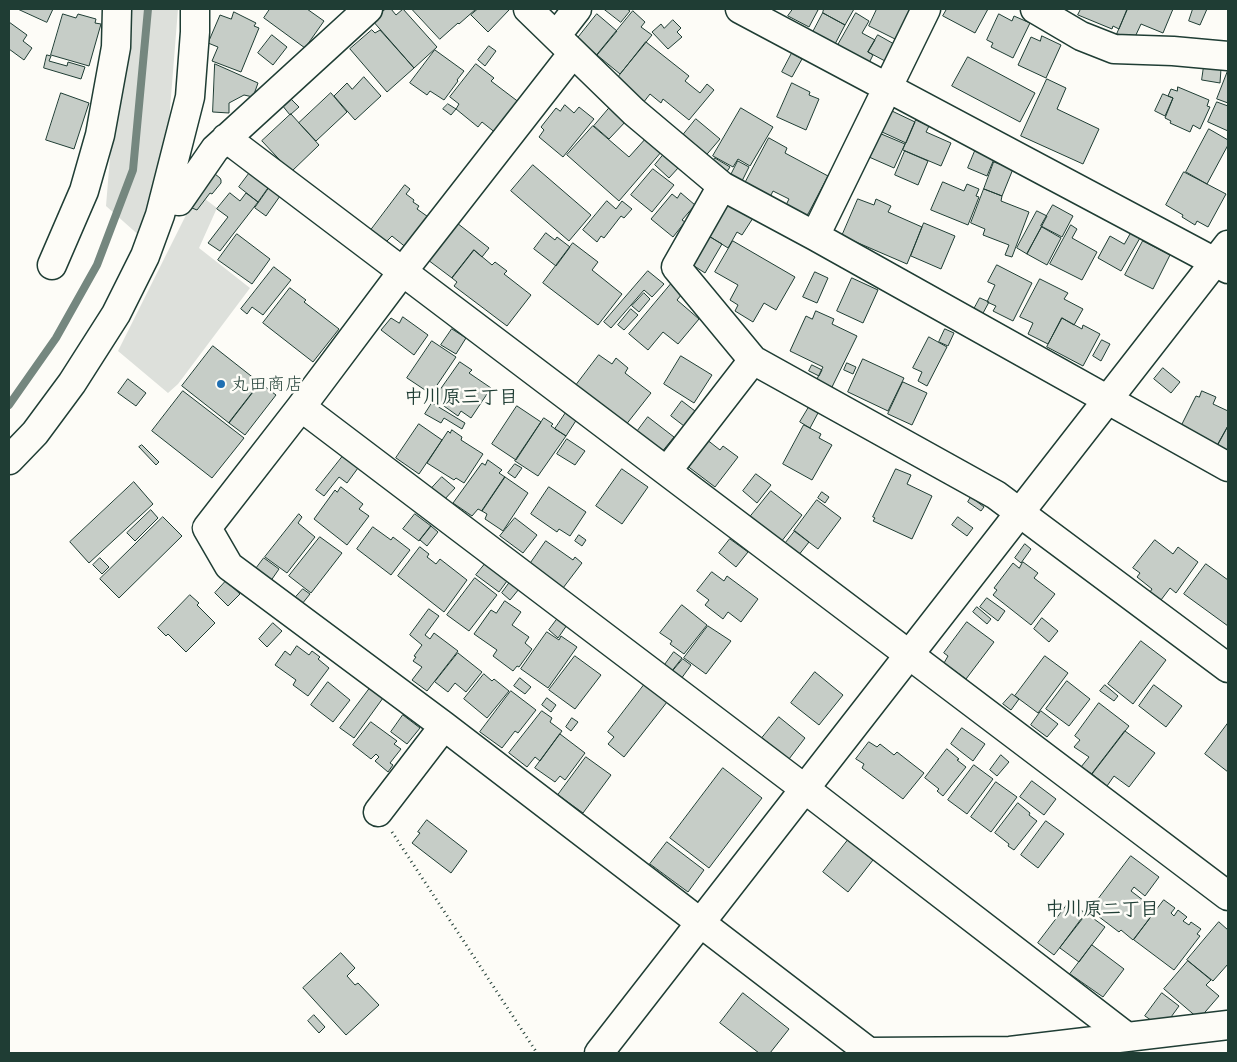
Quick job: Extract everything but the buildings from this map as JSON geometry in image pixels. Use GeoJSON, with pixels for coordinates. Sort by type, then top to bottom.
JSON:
{"type":"FeatureCollection","features":[{"type":"Feature","properties":{"kind":"street"},"geometry":{"type":"LineString","coordinates":[[52,265],[84,192],[100,135],[116,47],[117,9]]}},
{"type":"Feature","properties":{"kind":"street"},"geometry":{"type":"LineString","coordinates":[[9,460],[35,433],[72,383],[116,314],[145,256],[160,215],[190,96],[195,9]]}},
{"type":"Feature","properties":{"kind":"street"},"geometry":{"type":"LineString","coordinates":[[164,199],[179,200],[215,149],[368,9]]}},
{"type":"Feature","properties":{"kind":"street"},"geometry":{"type":"LineString","coordinates":[[528,9],[634,112],[722,186],[1228,467]]}},
{"type":"Feature","properties":{"kind":"street"},"geometry":{"type":"LineString","coordinates":[[577,9],[564,45],[403,271],[302,407],[207,528],[229,566],[444,726],[701,922],[866,1052],[1010,1051],[1228,1025]]}},
{"type":"Feature","properties":{"kind":"street"},"geometry":{"type":"LineString","coordinates":[[599,1053],[1108,400],[1224,259],[888,88],[740,9]]}},
{"type":"Feature","properties":{"kind":"street"},"geometry":{"type":"LineString","coordinates":[[815,236],[926,9]]}},
{"type":"Feature","properties":{"kind":"street"},"geometry":{"type":"LineString","coordinates":[[1035,9],[1081,36],[1114,49],[1173,51],[1228,56]]}},
{"type":"Feature","properties":{"kind":"street"},"geometry":{"type":"LineString","coordinates":[[226,138],[1228,896]]}},
{"type":"Feature","properties":{"kind":"street"},"geometry":{"type":"LineString","coordinates":[[722,186],[676,267],[753,360],[996,495],[1228,668]]}},
{"type":"Feature","properties":{"kind":"street"},"geometry":{"type":"LineString","coordinates":[[667,471],[753,360]]}},
{"type":"Feature","properties":{"kind":"street"},"geometry":{"type":"LineString","coordinates":[[302,407],[805,789],[1127,1037]]}},
{"type":"Feature","properties":{"kind":"street"},"geometry":{"type":"LineString","coordinates":[[378,812],[444,726]]}},
{"type":"Feature","properties":{"kind":"path"},"geometry":{"type":"LineString","coordinates":[[378,812],[537,1053]]}},
{"type":"Feature","properties":{"kind":"shaded area"},"geometry":{"type":"Polygon","coordinates":[[[122,9],[178,9],[168,134],[140,229],[142,238],[106,206],[122,9]]]}},
{"type":"Feature","properties":{"kind":"shaded area"},"geometry":{"type":"Polygon","coordinates":[[[197,193],[217,208],[199,248],[250,288],[178,384],[168,393],[118,351],[197,193]]]}},
{"type":"Feature","properties":{"kind":"waterway"},"geometry":{"type":"LineString","coordinates":[[9,405],[56,338],[97,265],[133,170],[148,9]]}},
{"type":"Feature","properties":{"kind":"place","name":"丸田商店"},"geometry":{"type":"Point","coordinates":[221,384]}},
{"type":"Feature","properties":{"kind":"district","name":"中川原三丁目"},"geometry":{"type":"Point","coordinates":[461,397]}},
{"type":"Feature","properties":{"kind":"district","name":"中川原二丁目"},"geometry":{"type":"Point","coordinates":[1102,909]}}]}
